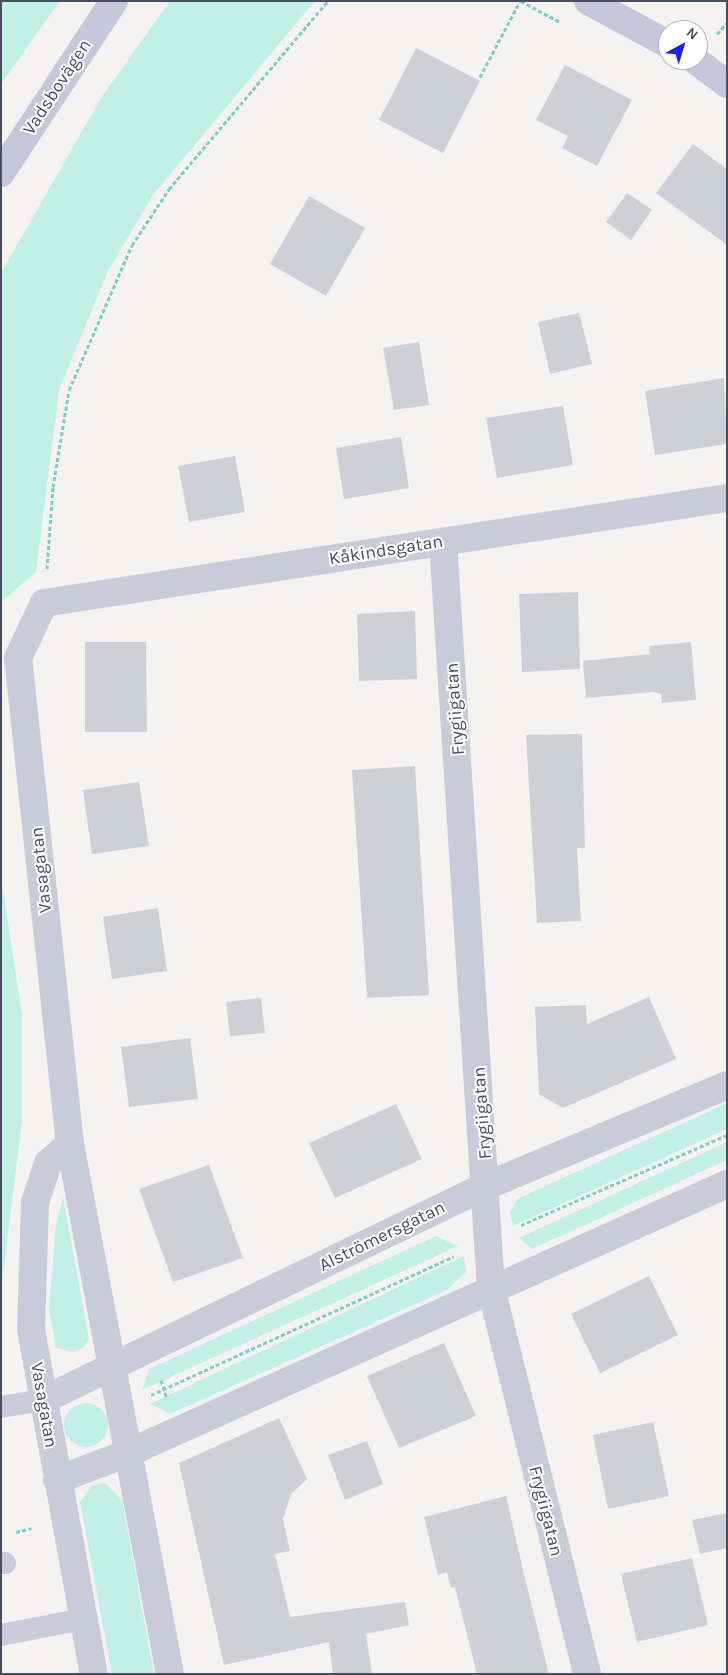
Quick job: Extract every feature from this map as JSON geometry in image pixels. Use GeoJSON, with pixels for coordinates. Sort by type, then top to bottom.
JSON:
{"type":"FeatureCollection","features":[{"type":"Feature","properties":{"kind":"main road","name":"Vadsbovägen"},"geometry":{"type":"LineString","coordinates":[[1,173],[114,1]]}},
{"type":"Feature","properties":{"kind":"main road"},"geometry":{"type":"LineString","coordinates":[[588,1],[658,39]]}},
{"type":"Feature","properties":{"kind":"main road"},"geometry":{"type":"LineString","coordinates":[[708,70],[727,84]]}},
{"type":"Feature","properties":{"kind":"street","name":"Kåkindsgatan"},"geometry":{"type":"LineString","coordinates":[[44,603],[727,498]]}},
{"type":"Feature","properties":{"kind":"street","name":"Frygiigatan"},"geometry":{"type":"LineString","coordinates":[[443,542],[486,1186],[490,1288],[586,1674]]}},
{"type":"Feature","properties":{"kind":"street","name":"Vasagatan"},"geometry":{"type":"LineString","coordinates":[[44,603],[18,658],[70,1144],[110,1367],[170,1674]]}},
{"type":"Feature","properties":{"kind":"street","name":"Alströmersgatan"},"geometry":{"type":"LineString","coordinates":[[43,1400],[486,1186],[727,1085]]}},
{"type":"Feature","properties":{"kind":"street","name":"Vasagatan"},"geometry":{"type":"LineString","coordinates":[[70,1144],[48,1163],[35,1203],[31,1329],[57,1480],[94,1674]]}},
{"type":"Feature","properties":{"kind":"street"},"geometry":{"type":"LineString","coordinates":[[57,1480],[128,1453],[490,1288],[727,1184]]}},
{"type":"Feature","properties":{"kind":"lane"},"geometry":{"type":"LineString","coordinates":[[1,1407],[43,1400]]}},
{"type":"Feature","properties":{"kind":"lane"},"geometry":{"type":"LineString","coordinates":[[1,1635],[83,1619]]}},
{"type":"Feature","properties":{"kind":"path"},"geometry":{"type":"LineString","coordinates":[[44,603],[53,488],[69,390],[104,302],[132,245],[169,189],[328,1]]}},
{"type":"Feature","properties":{"kind":"path"},"geometry":{"type":"LineString","coordinates":[[480,77],[520,1]]}},
{"type":"Feature","properties":{"kind":"path"},"geometry":{"type":"LineString","coordinates":[[715,37],[727,23]]}},
{"type":"Feature","properties":{"kind":"path"},"geometry":{"type":"LineString","coordinates":[[148,1396],[489,1240],[727,1135]]}},
{"type":"Feature","properties":{"kind":"path"},"geometry":{"type":"LineString","coordinates":[[151,1348],[178,1430]]}},
{"type":"Feature","properties":{"kind":"green space"},"geometry":{"type":"Polygon","coordinates":[[[1,1],[60,1],[1,84],[1,1]]]}},
{"type":"Feature","properties":{"kind":"green space"},"geometry":{"type":"Polygon","coordinates":[[[170,1],[315,1],[153,195],[108,271],[59,390],[36,572],[1,602],[1,273],[101,98],[170,1]]]}},
{"type":"Feature","properties":{"kind":"green space"},"geometry":{"type":"Polygon","coordinates":[[[1,877],[22,1015],[22,1120],[1,1291],[1,877]]]}},
{"type":"Feature","properties":{"kind":"green space"},"geometry":{"type":"Polygon","coordinates":[[[727,1103],[727,1129],[513,1226],[510,1212],[517,1199],[727,1103]]]}},
{"type":"Feature","properties":{"kind":"green space"},"geometry":{"type":"Polygon","coordinates":[[[727,1142],[727,1160],[532,1249],[519,1238],[727,1142]]]}},
{"type":"Feature","properties":{"kind":"green space"},"geometry":{"type":"Polygon","coordinates":[[[63,1197],[89,1339],[83,1348],[72,1352],[56,1348],[49,1309],[56,1224],[63,1197]]]}},
{"type":"Feature","properties":{"kind":"green space"},"geometry":{"type":"Polygon","coordinates":[[[436,1236],[458,1246],[142,1390],[149,1369],[436,1236]]]}},
{"type":"Feature","properties":{"kind":"green space"},"geometry":{"type":"Polygon","coordinates":[[[464,1256],[466,1272],[447,1290],[170,1414],[150,1404],[464,1256]]]}},
{"type":"Feature","properties":{"kind":"green space"},"geometry":{"type":"Polygon","coordinates":[[[86,1403],[98,1407],[104,1413],[108,1425],[104,1437],[98,1443],[86,1447],[74,1443],[68,1437],[64,1425],[68,1413],[74,1407],[86,1403]]]}},
{"type":"Feature","properties":{"kind":"green space"},"geometry":{"type":"Polygon","coordinates":[[[105,1483],[122,1500],[154,1674],[112,1674],[80,1502],[92,1485],[105,1483]]]}},
{"type":"Feature","properties":{"kind":"building"},"geometry":{"type":"Polygon","coordinates":[[[416,48],[480,81],[443,153],[379,120],[416,48]]]}},
{"type":"Feature","properties":{"kind":"building"},"geometry":{"type":"Polygon","coordinates":[[[565,65],[632,100],[597,166],[562,148],[568,136],[536,120],[565,65]]]}},
{"type":"Feature","properties":{"kind":"building"},"geometry":{"type":"Polygon","coordinates":[[[693,144],[727,169],[727,245],[656,193],[693,144]]]}},
{"type":"Feature","properties":{"kind":"building"},"geometry":{"type":"Polygon","coordinates":[[[627,193],[652,210],[631,240],[606,222],[627,193]]]}},
{"type":"Feature","properties":{"kind":"building"},"geometry":{"type":"Polygon","coordinates":[[[309,196],[365,228],[326,296],[270,264],[309,196]]]}},
{"type":"Feature","properties":{"kind":"building"},"geometry":{"type":"Polygon","coordinates":[[[579,313],[592,364],[550,374],[538,322],[579,313]]]}},
{"type":"Feature","properties":{"kind":"building"},"geometry":{"type":"Polygon","coordinates":[[[419,342],[429,405],[394,410],[383,348],[419,342]]]}},
{"type":"Feature","properties":{"kind":"building"},"geometry":{"type":"Polygon","coordinates":[[[724,378],[727,444],[655,455],[645,391],[724,378]]]}},
{"type":"Feature","properties":{"kind":"building"},"geometry":{"type":"Polygon","coordinates":[[[563,406],[573,465],[497,478],[486,418],[563,406]]]}},
{"type":"Feature","properties":{"kind":"building"},"geometry":{"type":"Polygon","coordinates":[[[401,437],[409,488],[344,499],[336,448],[401,437]]]}},
{"type":"Feature","properties":{"kind":"building"},"geometry":{"type":"Polygon","coordinates":[[[235,456],[245,512],[189,522],[178,466],[235,456]]]}},
{"type":"Feature","properties":{"kind":"building"},"geometry":{"type":"Polygon","coordinates":[[[578,592],[580,669],[522,672],[519,594],[578,592]]]}},
{"type":"Feature","properties":{"kind":"building"},"geometry":{"type":"Polygon","coordinates":[[[415,611],[417,679],[359,681],[357,614],[415,611]]]}},
{"type":"Feature","properties":{"kind":"building"},"geometry":{"type":"Polygon","coordinates":[[[85,642],[146,642],[147,732],[85,732],[85,642]]]}},
{"type":"Feature","properties":{"kind":"building"},"geometry":{"type":"Polygon","coordinates":[[[691,642],[696,700],[662,703],[661,694],[653,692],[586,698],[583,661],[650,654],[649,646],[691,642]]]}},
{"type":"Feature","properties":{"kind":"building"},"geometry":{"type":"Polygon","coordinates":[[[582,734],[585,848],[577,848],[581,921],[537,923],[526,735],[582,734]]]}},
{"type":"Feature","properties":{"kind":"building"},"geometry":{"type":"Polygon","coordinates":[[[415,766],[429,995],[367,998],[352,770],[415,766]]]}},
{"type":"Feature","properties":{"kind":"building"},"geometry":{"type":"Polygon","coordinates":[[[139,782],[149,846],[92,854],[83,790],[139,782]]]}},
{"type":"Feature","properties":{"kind":"building"},"geometry":{"type":"Polygon","coordinates":[[[158,908],[167,971],[112,979],[103,917],[158,908]]]}},
{"type":"Feature","properties":{"kind":"building"},"geometry":{"type":"Polygon","coordinates":[[[649,997],[676,1059],[563,1108],[539,1094],[535,1007],[586,1005],[587,1024],[649,997]]]}},
{"type":"Feature","properties":{"kind":"building"},"geometry":{"type":"Polygon","coordinates":[[[261,998],[265,1033],[230,1036],[226,1002],[261,998]]]}},
{"type":"Feature","properties":{"kind":"building"},"geometry":{"type":"Polygon","coordinates":[[[190,1038],[198,1099],[129,1107],[121,1047],[190,1038]]]}},
{"type":"Feature","properties":{"kind":"building"},"geometry":{"type":"Polygon","coordinates":[[[396,1104],[422,1159],[335,1198],[309,1143],[396,1104]]]}},
{"type":"Feature","properties":{"kind":"building"},"geometry":{"type":"Polygon","coordinates":[[[209,1165],[243,1258],[173,1282],[139,1189],[209,1165]]]}},
{"type":"Feature","properties":{"kind":"building"},"geometry":{"type":"Polygon","coordinates":[[[649,1276],[678,1335],[600,1373],[571,1314],[649,1276]]]}},
{"type":"Feature","properties":{"kind":"building"},"geometry":{"type":"Polygon","coordinates":[[[444,1343],[476,1416],[399,1448],[367,1376],[444,1343]]]}},
{"type":"Feature","properties":{"kind":"building"},"geometry":{"type":"Polygon","coordinates":[[[279,1418],[307,1479],[291,1494],[283,1519],[290,1551],[275,1554],[290,1617],[405,1602],[409,1625],[366,1634],[372,1674],[333,1674],[329,1642],[224,1665],[179,1463],[279,1418]]]}},
{"type":"Feature","properties":{"kind":"building"},"geometry":{"type":"Polygon","coordinates":[[[653,1422],[669,1496],[608,1509],[593,1435],[653,1422]]]}},
{"type":"Feature","properties":{"kind":"building"},"geometry":{"type":"Polygon","coordinates":[[[367,1441],[383,1484],[345,1500],[328,1455],[367,1441]]]}},
{"type":"Feature","properties":{"kind":"building"},"geometry":{"type":"Polygon","coordinates":[[[506,1496],[549,1674],[477,1674],[455,1587],[451,1588],[447,1572],[438,1575],[424,1517],[506,1496]]]}},
{"type":"Feature","properties":{"kind":"building"},"geometry":{"type":"Polygon","coordinates":[[[727,1513],[727,1548],[700,1554],[692,1520],[727,1513]]]}},
{"type":"Feature","properties":{"kind":"building"},"geometry":{"type":"Polygon","coordinates":[[[692,1558],[708,1625],[637,1642],[621,1574],[692,1558]]]}}]}
